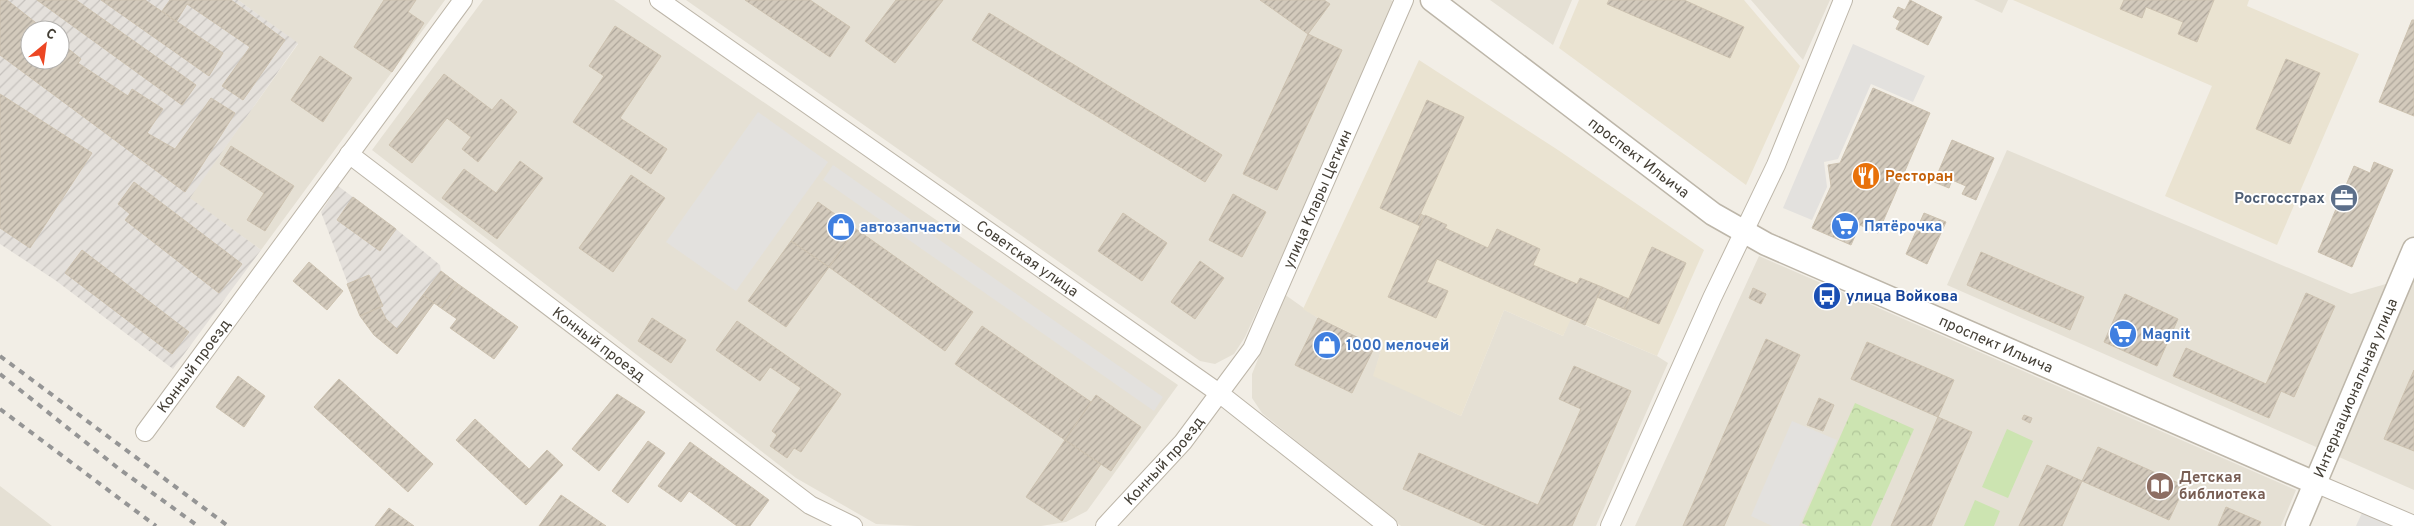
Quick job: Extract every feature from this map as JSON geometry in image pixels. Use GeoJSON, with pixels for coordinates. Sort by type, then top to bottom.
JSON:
{"type":"FeatureCollection","features":[{"type":"Feature","properties":{"kind":"street","name":"Конный проезд"},"geometry":{"type":"LineString","coordinates":[[145,432],[463,0]]}},
{"type":"Feature","properties":{"kind":"street","name":"Советская улица"},"geometry":{"type":"LineString","coordinates":[[659,0],[1219,393],[1388,526]]}},
{"type":"Feature","properties":{"kind":"street","name":"улица Клары Цеткин"},"geometry":{"type":"LineString","coordinates":[[1219,393],[1252,348],[1404,0]]}},
{"type":"Feature","properties":{"kind":"street","name":"проспект Ильича"},"geometry":{"type":"LineString","coordinates":[[1432,0],[1713,214],[1766,244],[2414,525]]}},
{"type":"Feature","properties":{"kind":"street"},"geometry":{"type":"LineString","coordinates":[[1610,526],[1716,290],[1776,165],[1843,0]]}},
{"type":"Feature","properties":{"kind":"street","name":"Конный проезд"},"geometry":{"type":"LineString","coordinates":[[348,154],[810,505],[853,526]]}},
{"type":"Feature","properties":{"kind":"street","name":"Интернациональная улица"},"geometry":{"type":"LineString","coordinates":[[2296,526],[2414,249]]}},
{"type":"Feature","properties":{"kind":"street","name":"Конный проезд"},"geometry":{"type":"LineString","coordinates":[[1105,526],[1183,442],[1219,393]]}},
{"type":"Feature","properties":{"kind":"shaded area"},"geometry":{"type":"Polygon","coordinates":[[[0,0],[238,0],[298,43],[190,198],[261,250],[173,369],[55,280],[0,244],[0,0]]]}},
{"type":"Feature","properties":{"kind":"shaded area"},"geometry":{"type":"Polygon","coordinates":[[[238,0],[445,0],[261,250],[189,198],[298,44],[238,0]]]}},
{"type":"Feature","properties":{"kind":"shaded area"},"geometry":{"type":"Polygon","coordinates":[[[483,0],[614,0],[1178,385],[1087,511],[1066,522],[1041,526],[917,526],[876,524],[796,478],[372,150],[483,0]]]}},
{"type":"Feature","properties":{"kind":"shaded area"},"geometry":{"type":"Polygon","coordinates":[[[686,0],[1391,0],[1397,4],[1245,337],[1234,354],[1215,364],[1200,361],[686,0]]]}},
{"type":"Feature","properties":{"kind":"shaded area"},"geometry":{"type":"Polygon","coordinates":[[[1490,0],[1572,0],[1553,45],[1490,0]]]}},
{"type":"Feature","properties":{"kind":"shaded area"},"geometry":{"type":"Polygon","coordinates":[[[1579,0],[1744,0],[1800,66],[1746,185],[1559,48],[1579,0]]]}},
{"type":"Feature","properties":{"kind":"shaded area"},"geometry":{"type":"Polygon","coordinates":[[[1751,0],[1830,0],[1803,60],[1751,0]]]}},
{"type":"Feature","properties":{"kind":"shaded area"},"geometry":{"type":"Polygon","coordinates":[[[1974,0],[2008,0],[2002,13],[1974,0]]]}},
{"type":"Feature","properties":{"kind":"shaded area"},"geometry":{"type":"Polygon","coordinates":[[[2013,0],[2249,0],[2247,6],[2359,54],[2277,245],[2165,196],[2212,86],[2013,0]]]}},
{"type":"Feature","properties":{"kind":"shaded area"},"geometry":{"type":"Polygon","coordinates":[[[1853,44],[1925,76],[1913,102],[1871,84],[1838,159],[1824,162],[1827,187],[1812,220],[1783,208],[1853,44]]]}},
{"type":"Feature","properties":{"kind":"shaded area"},"geometry":{"type":"Polygon","coordinates":[[[1419,60],[1558,150],[1704,250],[1657,356],[1571,319],[1563,336],[1504,310],[1461,416],[1373,376],[1382,347],[1318,318],[1303,309],[1419,60]]]}},
{"type":"Feature","properties":{"kind":"shaded area"},"geometry":{"type":"Polygon","coordinates":[[[758,112],[828,162],[736,291],[666,242],[758,112]]]}},
{"type":"Feature","properties":{"kind":"shaded area"},"geometry":{"type":"Polygon","coordinates":[[[2007,150],[2351,294],[2414,276],[2414,490],[1947,285],[2007,150]]]}},
{"type":"Feature","properties":{"kind":"shaded area"},"geometry":{"type":"Polygon","coordinates":[[[833,165],[1163,397],[1154,411],[823,180],[833,165]]]}},
{"type":"Feature","properties":{"kind":"shaded area"},"geometry":{"type":"Polygon","coordinates":[[[338,186],[396,229],[440,265],[441,271],[458,284],[441,308],[434,303],[397,354],[374,335],[360,316],[321,212],[338,186]]]}},
{"type":"Feature","properties":{"kind":"shaded area"},"geometry":{"type":"Polygon","coordinates":[[[1759,256],[2296,490],[2281,526],[1635,526],[1759,256]]]}},
{"type":"Feature","properties":{"kind":"shaded area"},"geometry":{"type":"Polygon","coordinates":[[[1284,294],[1318,318],[1382,347],[1374,375],[1461,416],[1504,310],[1563,336],[1570,319],[1657,356],[1668,363],[1596,526],[1401,526],[1262,413],[1252,398],[1252,374],[1284,294]]]}},
{"type":"Feature","properties":{"kind":"shaded area"},"geometry":{"type":"Polygon","coordinates":[[[1792,421],[1837,440],[1799,526],[1772,526],[1751,516],[1792,421]]]}},
{"type":"Feature","properties":{"kind":"shaded area"},"geometry":{"type":"Polygon","coordinates":[[[0,486],[52,526],[0,526],[0,486]]]}},
{"type":"Feature","properties":{"kind":"shaded area"},"geometry":{"type":"Polygon","coordinates":[[[2366,504],[2414,526],[2356,526],[2366,504]]]}},
{"type":"Feature","properties":{"kind":"green space"},"geometry":{"type":"Polygon","coordinates":[[[1855,403],[1914,429],[1871,526],[1808,526],[1802,523],[1855,403]]]}},
{"type":"Feature","properties":{"kind":"green space"},"geometry":{"type":"Polygon","coordinates":[[[2007,429],[2033,441],[2008,498],[1982,487],[2007,429]]]}},
{"type":"Feature","properties":{"kind":"green space"},"geometry":{"type":"Polygon","coordinates":[[[1975,500],[2000,511],[1994,526],[1964,526],[1975,500]]]}},
{"type":"Feature","properties":{"kind":"building"},"geometry":{"type":"Polygon","coordinates":[[[0,0],[7,0],[32,20],[20,20],[20,70],[0,55],[0,0]]]}},
{"type":"Feature","properties":{"kind":"building"},"geometry":{"type":"Polygon","coordinates":[[[37,0],[76,0],[196,85],[182,105],[70,24],[70,20],[65,20],[37,0]]]}},
{"type":"Feature","properties":{"kind":"building"},"geometry":{"type":"Polygon","coordinates":[[[101,0],[145,0],[223,53],[209,76],[101,0]]]}},
{"type":"Feature","properties":{"kind":"building"},"geometry":{"type":"Polygon","coordinates":[[[170,0],[231,0],[285,40],[243,100],[222,86],[250,47],[187,4],[176,22],[162,11],[170,0]]]}},
{"type":"Feature","properties":{"kind":"building"},"geometry":{"type":"Polygon","coordinates":[[[384,0],[416,0],[408,12],[424,23],[392,72],[354,47],[384,0]]]}},
{"type":"Feature","properties":{"kind":"building"},"geometry":{"type":"Polygon","coordinates":[[[745,0],[810,0],[850,27],[830,57],[745,0]]]}},
{"type":"Feature","properties":{"kind":"building"},"geometry":{"type":"Polygon","coordinates":[[[896,0],[943,0],[895,63],[865,41],[896,0]]]}},
{"type":"Feature","properties":{"kind":"building"},"geometry":{"type":"Polygon","coordinates":[[[1260,0],[1324,0],[1330,4],[1308,34],[1260,0]]]}},
{"type":"Feature","properties":{"kind":"building"},"geometry":{"type":"Polygon","coordinates":[[[1609,0],[1684,0],[1744,27],[1730,58],[1607,4],[1609,0]]]}},
{"type":"Feature","properties":{"kind":"building"},"geometry":{"type":"Polygon","coordinates":[[[1910,0],[1942,17],[1928,45],[1896,29],[1900,21],[1893,17],[1898,7],[1905,10],[1910,0]]]}},
{"type":"Feature","properties":{"kind":"building"},"geometry":{"type":"Polygon","coordinates":[[[2124,0],[2214,0],[2197,42],[2178,34],[2183,22],[2146,7],[2142,18],[2120,9],[2124,0]]]}},
{"type":"Feature","properties":{"kind":"building"},"geometry":{"type":"Polygon","coordinates":[[[989,13],[1222,155],[1205,182],[972,40],[989,13]]]}},
{"type":"Feature","properties":{"kind":"building"},"geometry":{"type":"Polygon","coordinates":[[[2412,20],[2414,20],[2414,116],[2379,102],[2412,20]]]}},
{"type":"Feature","properties":{"kind":"building"},"geometry":{"type":"Polygon","coordinates":[[[615,26],[661,56],[620,118],[667,149],[651,174],[573,122],[604,76],[589,66],[615,26]]]}},
{"type":"Feature","properties":{"kind":"building"},"geometry":{"type":"Polygon","coordinates":[[[1308,34],[1342,50],[1277,190],[1243,174],[1308,34]]]}},
{"type":"Feature","properties":{"kind":"building"},"geometry":{"type":"Polygon","coordinates":[[[70,50],[81,59],[78,63],[128,96],[132,89],[163,109],[147,133],[175,149],[211,98],[235,113],[185,192],[20,70],[70,70],[70,50]]]}},
{"type":"Feature","properties":{"kind":"building"},"geometry":{"type":"Polygon","coordinates":[[[320,56],[352,78],[323,122],[291,100],[320,56]]]}},
{"type":"Feature","properties":{"kind":"building"},"geometry":{"type":"Polygon","coordinates":[[[2286,59],[2320,73],[2290,144],[2256,129],[2286,59]]]}},
{"type":"Feature","properties":{"kind":"building"},"geometry":{"type":"Polygon","coordinates":[[[444,74],[492,110],[501,99],[517,112],[478,162],[462,149],[471,137],[447,118],[412,163],[389,145],[444,74]]]}},
{"type":"Feature","properties":{"kind":"building","name":"Ресторан"},"geometry":{"type":"Polygon","coordinates":[[[1873,88],[1930,113],[1878,233],[1860,225],[1851,245],[1812,228],[1831,186],[1828,165],[1840,163],[1873,88]]]}},
{"type":"Feature","properties":{"kind":"building"},"geometry":{"type":"Polygon","coordinates":[[[0,94],[92,153],[30,248],[0,228],[0,94]]]}},
{"type":"Feature","properties":{"kind":"building"},"geometry":{"type":"Polygon","coordinates":[[[1427,100],[1464,117],[1416,224],[1380,208],[1427,100]]]}},
{"type":"Feature","properties":{"kind":"building"},"geometry":{"type":"Polygon","coordinates":[[[1952,140],[1994,158],[1976,200],[1962,194],[1966,186],[1952,180],[1949,188],[1934,182],[1952,140]]]}},
{"type":"Feature","properties":{"kind":"building"},"geometry":{"type":"Polygon","coordinates":[[[231,146],[294,186],[265,231],[247,220],[264,193],[220,164],[231,146]]]}},
{"type":"Feature","properties":{"kind":"building"},"geometry":{"type":"Polygon","coordinates":[[[520,161],[543,178],[497,239],[442,198],[464,169],[496,193],[520,161]]]}},
{"type":"Feature","properties":{"kind":"building"},"geometry":{"type":"Polygon","coordinates":[[[2374,162],[2393,170],[2352,267],[2318,252],[2354,166],[2370,173],[2374,162]]]}},
{"type":"Feature","properties":{"kind":"building"},"geometry":{"type":"Polygon","coordinates":[[[631,175],[665,198],[613,272],[579,248],[631,175]]]}},
{"type":"Feature","properties":{"kind":"building"},"geometry":{"type":"Polygon","coordinates":[[[134,182],[242,264],[219,293],[125,220],[130,214],[118,204],[134,182]]]}},
{"type":"Feature","properties":{"kind":"building"},"geometry":{"type":"Polygon","coordinates":[[[1233,194],[1266,212],[1242,257],[1209,240],[1233,194]]]}},
{"type":"Feature","properties":{"kind":"building"},"geometry":{"type":"Polygon","coordinates":[[[353,197],[396,229],[380,251],[337,220],[353,197]]]}},
{"type":"Feature","properties":{"kind":"building"},"geometry":{"type":"Polygon","coordinates":[[[818,202],[856,229],[829,267],[791,241],[818,202]]]}},
{"type":"Feature","properties":{"kind":"building"},"geometry":{"type":"Polygon","coordinates":[[[1123,213],[1167,243],[1142,281],[1098,251],[1123,213]]]}},
{"type":"Feature","properties":{"kind":"building"},"geometry":{"type":"Polygon","coordinates":[[[1924,213],[1946,222],[1927,264],[1906,254],[1924,213]]]}},
{"type":"Feature","properties":{"kind":"building"},"geometry":{"type":"Polygon","coordinates":[[[1421,214],[1424,216],[1420,226],[1416,224],[1421,214]]]}},
{"type":"Feature","properties":{"kind":"building"},"geometry":{"type":"Polygon","coordinates":[[[1425,215],[1447,225],[1445,228],[1488,248],[1497,229],[1540,249],[1533,265],[1577,284],[1580,278],[1602,287],[1585,325],[1437,259],[1427,282],[1448,291],[1436,318],[1388,297],[1425,215]]]}},
{"type":"Feature","properties":{"kind":"building"},"geometry":{"type":"Polygon","coordinates":[[[856,229],[973,312],[945,351],[829,267],[856,229]]]}},
{"type":"Feature","properties":{"kind":"building"},"geometry":{"type":"Polygon","coordinates":[[[791,241],[829,267],[786,327],[748,301],[791,241]]]}},
{"type":"Feature","properties":{"kind":"building"},"geometry":{"type":"Polygon","coordinates":[[[1652,247],[1686,263],[1659,324],[1624,309],[1652,247]]]}},
{"type":"Feature","properties":{"kind":"building"},"geometry":{"type":"Polygon","coordinates":[[[82,250],[189,332],[172,354],[65,273],[82,250]]]}},
{"type":"Feature","properties":{"kind":"building"},"geometry":{"type":"Polygon","coordinates":[[[1981,252],[2084,297],[2070,330],[1967,285],[1981,252]]]}},
{"type":"Feature","properties":{"kind":"building"},"geometry":{"type":"Polygon","coordinates":[[[1200,261],[1224,278],[1195,319],[1171,302],[1200,261]]]}},
{"type":"Feature","properties":{"kind":"building"},"geometry":{"type":"Polygon","coordinates":[[[309,262],[343,291],[327,310],[293,281],[309,262]]]}},
{"type":"Feature","properties":{"kind":"building"},"geometry":{"type":"Polygon","coordinates":[[[441,271],[458,284],[441,308],[423,295],[441,271]]]}},
{"type":"Feature","properties":{"kind":"building"},"geometry":{"type":"Polygon","coordinates":[[[369,275],[383,306],[360,316],[347,284],[369,275]]]}},
{"type":"Feature","properties":{"kind":"building"},"geometry":{"type":"Polygon","coordinates":[[[458,284],[518,327],[494,359],[450,328],[457,319],[441,308],[458,284]]]}},
{"type":"Feature","properties":{"kind":"building"},"geometry":{"type":"Polygon","coordinates":[[[1602,287],[1629,299],[1624,309],[1597,297],[1602,287]]]}},
{"type":"Feature","properties":{"kind":"building"},"geometry":{"type":"Polygon","coordinates":[[[1753,288],[1766,294],[1761,304],[1749,298],[1753,288]]]}},
{"type":"Feature","properties":{"kind":"building"},"geometry":{"type":"Polygon","coordinates":[[[2306,293],[2335,306],[2294,397],[2281,391],[2269,418],[2173,376],[2186,348],[2266,384],[2306,293]]]}},
{"type":"Feature","properties":{"kind":"building"},"geometry":{"type":"Polygon","coordinates":[[[2125,294],[2178,319],[2157,366],[2104,342],[2125,294]]]}},
{"type":"Feature","properties":{"kind":"building"},"geometry":{"type":"Polygon","coordinates":[[[423,295],[434,303],[397,354],[374,335],[360,316],[380,307],[386,319],[397,329],[423,295]]]}},
{"type":"Feature","properties":{"kind":"building"},"geometry":{"type":"Polygon","coordinates":[[[652,318],[686,340],[671,363],[638,341],[652,318]]]}},
{"type":"Feature","properties":{"kind":"building"},"geometry":{"type":"Polygon","coordinates":[[[1318,318],[1375,346],[1352,393],[1295,365],[1318,318]]]}},
{"type":"Feature","properties":{"kind":"building"},"geometry":{"type":"Polygon","coordinates":[[[737,321],[841,394],[801,452],[794,448],[787,458],[770,446],[777,435],[772,431],[801,388],[770,367],[760,381],[716,350],[737,321]]]}},
{"type":"Feature","properties":{"kind":"building"},"geometry":{"type":"Polygon","coordinates":[[[982,326],[1091,402],[1065,440],[955,364],[982,326]]]}},
{"type":"Feature","properties":{"kind":"building"},"geometry":{"type":"Polygon","coordinates":[[[1766,339],[1800,355],[1724,526],[1683,526],[1766,339]]]}},
{"type":"Feature","properties":{"kind":"building"},"geometry":{"type":"Polygon","coordinates":[[[1867,342],[1954,380],[1938,417],[1851,379],[1867,342]]]}},
{"type":"Feature","properties":{"kind":"building"},"geometry":{"type":"Polygon","coordinates":[[[1574,366],[1631,391],[1572,526],[1486,526],[1403,489],[1419,453],[1538,505],[1581,409],[1559,399],[1574,366]]]}},
{"type":"Feature","properties":{"kind":"building"},"geometry":{"type":"Polygon","coordinates":[[[2414,370],[2414,451],[2384,439],[2414,370]]]}},
{"type":"Feature","properties":{"kind":"building"},"geometry":{"type":"Polygon","coordinates":[[[238,376],[265,396],[244,427],[216,407],[238,376]]]}},
{"type":"Feature","properties":{"kind":"building"},"geometry":{"type":"Polygon","coordinates":[[[339,379],[433,464],[408,492],[314,407],[339,379]]]}},
{"type":"Feature","properties":{"kind":"building"},"geometry":{"type":"Polygon","coordinates":[[[617,394],[645,412],[599,471],[572,449],[617,394]]]}},
{"type":"Feature","properties":{"kind":"building"},"geometry":{"type":"Polygon","coordinates":[[[1096,395],[1141,427],[1111,471],[1065,440],[1096,395]]]}},
{"type":"Feature","properties":{"kind":"building"},"geometry":{"type":"Polygon","coordinates":[[[1819,398],[1834,405],[1823,431],[1807,425],[1819,398]]]}},
{"type":"Feature","properties":{"kind":"building"},"geometry":{"type":"Polygon","coordinates":[[[2024,415],[2032,418],[2030,423],[2022,419],[2024,415]]]}},
{"type":"Feature","properties":{"kind":"building"},"geometry":{"type":"Polygon","coordinates":[[[1938,417],[1972,432],[1931,526],[1891,526],[1938,417]]]}},
{"type":"Feature","properties":{"kind":"building"},"geometry":{"type":"Polygon","coordinates":[[[475,419],[529,469],[547,450],[563,465],[526,505],[456,440],[475,419]]]}},
{"type":"Feature","properties":{"kind":"building"},"geometry":{"type":"Polygon","coordinates":[[[1065,440],[1101,464],[1062,521],[1026,497],[1065,440]]]}},
{"type":"Feature","properties":{"kind":"building"},"geometry":{"type":"Polygon","coordinates":[[[648,441],[665,453],[628,503],[612,491],[648,441]]]}},
{"type":"Feature","properties":{"kind":"building"},"geometry":{"type":"Polygon","coordinates":[[[690,442],[769,500],[750,526],[737,526],[689,491],[681,502],[658,486],[690,442]]]}},
{"type":"Feature","properties":{"kind":"building"},"geometry":{"type":"Polygon","coordinates":[[[2098,447],[2185,486],[2169,520],[2082,481],[2098,447]]]}},
{"type":"Feature","properties":{"kind":"building"},"geometry":{"type":"Polygon","coordinates":[[[2047,465],[2082,481],[2062,526],[2019,526],[2047,465]]]}},
{"type":"Feature","properties":{"kind":"building"},"geometry":{"type":"Polygon","coordinates":[[[561,495],[606,526],[539,526],[561,495]]]}},
{"type":"Feature","properties":{"kind":"building"},"geometry":{"type":"Polygon","coordinates":[[[2226,507],[2261,522],[2259,526],[2218,526],[2226,507]]]}},
{"type":"Feature","properties":{"kind":"building"},"geometry":{"type":"Polygon","coordinates":[[[389,508],[414,526],[375,526],[389,508]]]}},
{"type":"Feature","properties":{"kind":"railway"},"geometry":{"type":"LineString","coordinates":[[0,356],[228,526]]}},
{"type":"Feature","properties":{"kind":"railway"},"geometry":{"type":"LineString","coordinates":[[0,374],[118,468],[198,526]]}},
{"type":"Feature","properties":{"kind":"railway"},"geometry":{"type":"LineString","coordinates":[[0,409],[156,526]]}},
{"type":"Feature","properties":{"kind":"place","name":"Ресторан"},"geometry":{"type":"Point","coordinates":[1866,176]}},
{"type":"Feature","properties":{"kind":"place","name":"Росгосстрах"},"geometry":{"type":"Point","coordinates":[2344,198]}},
{"type":"Feature","properties":{"kind":"place","name":"Пятёрочка"},"geometry":{"type":"Point","coordinates":[1845,226]}},
{"type":"Feature","properties":{"kind":"place","name":"автозапчасти"},"geometry":{"type":"Point","coordinates":[841,227]}},
{"type":"Feature","properties":{"kind":"place","name":"улица Войкова"},"geometry":{"type":"Point","coordinates":[1827,296]}},
{"type":"Feature","properties":{"kind":"place","name":"Magnit"},"geometry":{"type":"Point","coordinates":[2123,334]}},
{"type":"Feature","properties":{"kind":"place","name":"1000 мелочей"},"geometry":{"type":"Point","coordinates":[1327,345]}},
{"type":"Feature","properties":{"kind":"place","name":"Детская библиотека"},"geometry":{"type":"Point","coordinates":[2160,486]}}]}
